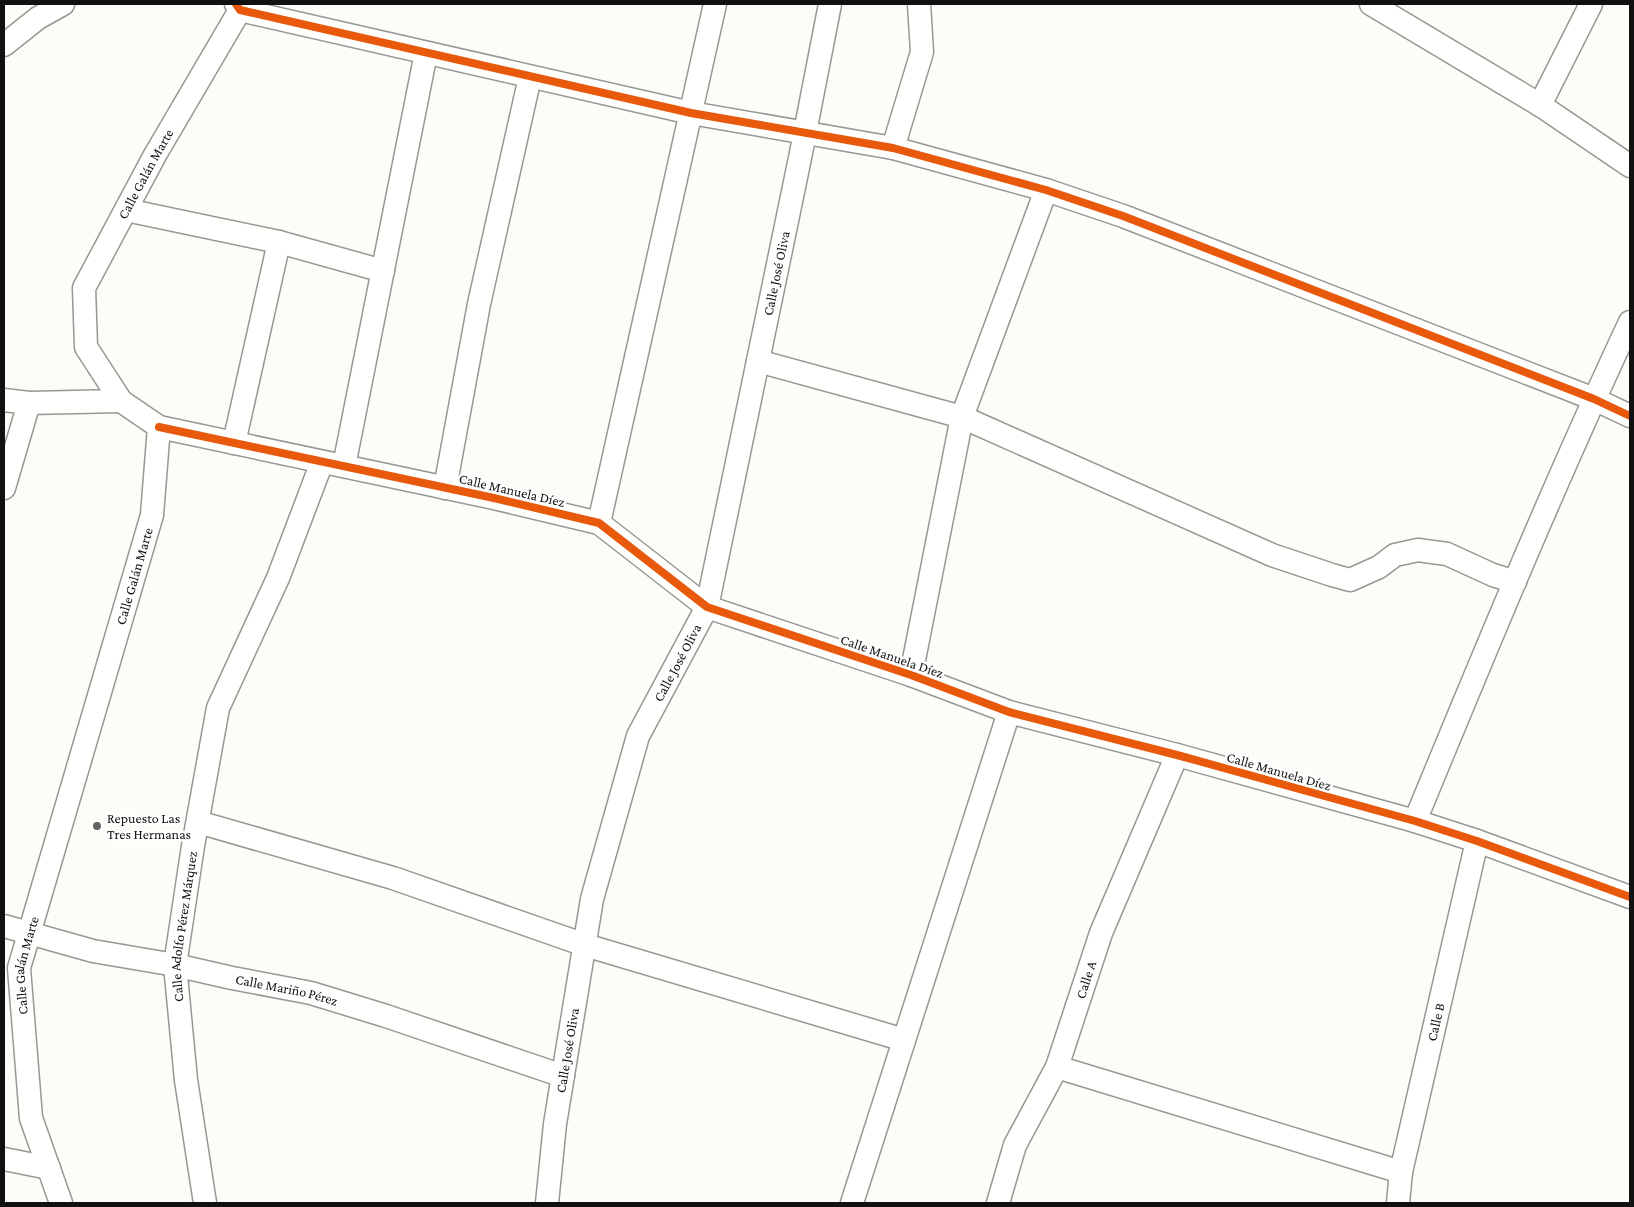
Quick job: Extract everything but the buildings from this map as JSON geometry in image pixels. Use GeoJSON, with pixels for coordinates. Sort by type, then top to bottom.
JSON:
{"type":"FeatureCollection","features":[{"type":"Feature","properties":{"kind":"street"},"geometry":{"type":"LineString","coordinates":[[4,45],[38,18],[63,4]]}},
{"type":"Feature","properties":{"kind":"street","name":"Calle José Oliva"},"geometry":{"type":"LineString","coordinates":[[547,1203],[555,1124],[592,899],[638,736],[707,607],[830,4]]}},
{"type":"Feature","properties":{"kind":"street"},"geometry":{"type":"LineString","coordinates":[[893,148],[922,52],[919,4]]}},
{"type":"Feature","properties":{"kind":"street"},"geometry":{"type":"LineString","coordinates":[[1371,4],[1540,105],[1630,166]]}},
{"type":"Feature","properties":{"kind":"street"},"geometry":{"type":"LineString","coordinates":[[1540,105],[1591,4]]}},
{"type":"Feature","properties":{"kind":"street"},"geometry":{"type":"LineString","coordinates":[[599,523],[691,113],[708,5]]}},
{"type":"Feature","properties":{"kind":"street"},"geometry":{"type":"LineString","coordinates":[[242,6],[426,53],[691,113],[893,148],[1046,190],[1123,216],[1594,398],[1630,416]]}},
{"type":"Feature","properties":{"kind":"street","name":"Calle Galán Marte"},"geometry":{"type":"LineString","coordinates":[[61,1203],[31,1118],[18,968],[152,515],[159,427],[121,401],[86,347],[84,288],[155,154],[242,6]]}},
{"type":"Feature","properties":{"kind":"street"},"geometry":{"type":"LineString","coordinates":[[344,466],[426,53]]}},
{"type":"Feature","properties":{"kind":"street"},"geometry":{"type":"LineString","coordinates":[[445,488],[479,304],[530,77]]}},
{"type":"Feature","properties":{"kind":"street"},"geometry":{"type":"LineString","coordinates":[[911,675],[962,417],[1046,190]]}},
{"type":"Feature","properties":{"kind":"street"},"geometry":{"type":"LineString","coordinates":[[126,210],[279,242],[383,271]]}},
{"type":"Feature","properties":{"kind":"street"},"geometry":{"type":"LineString","coordinates":[[234,443],[279,242]]}},
{"type":"Feature","properties":{"kind":"street"},"geometry":{"type":"LineString","coordinates":[[1414,822],[1594,398],[1630,322]]}},
{"type":"Feature","properties":{"kind":"street"},"geometry":{"type":"LineString","coordinates":[[758,361],[962,417],[1272,554],[1332,575],[1350,580],[1379,567],[1395,554],[1418,550],[1447,554],[1493,575],[1515,582]]}},
{"type":"Feature","properties":{"kind":"street"},"geometry":{"type":"LineString","coordinates":[[4,400],[28,403],[121,401]]}},
{"type":"Feature","properties":{"kind":"street"},"geometry":{"type":"LineString","coordinates":[[4,488],[28,403]]}},
{"type":"Feature","properties":{"kind":"street","name":"Calle Manuela Díez"},"geometry":{"type":"LineString","coordinates":[[159,427],[494,498],[599,523],[707,607],[911,675],[1009,712],[1178,755],[1477,840],[1630,897]]}},
{"type":"Feature","properties":{"kind":"street","name":"Calle Adolfo Pérez Márquez"},"geometry":{"type":"LineString","coordinates":[[205,1203],[186,1080],[175,965],[218,708],[278,578],[322,462]]}},
{"type":"Feature","properties":{"kind":"street"},"geometry":{"type":"LineString","coordinates":[[852,1203],[1009,712]]}},
{"type":"Feature","properties":{"kind":"street","name":"Calle A"},"geometry":{"type":"LineString","coordinates":[[998,1203],[1015,1145],[1057,1067],[1101,933],[1178,755]]}},
{"type":"Feature","properties":{"kind":"street"},"geometry":{"type":"LineString","coordinates":[[198,822],[392,878],[585,944],[904,1040]]}},
{"type":"Feature","properties":{"kind":"street","name":"Calle B"},"geometry":{"type":"LineString","coordinates":[[1398,1203],[1401,1172],[1477,840]]}},
{"type":"Feature","properties":{"kind":"street","name":"Calle Mariño Pérez"},"geometry":{"type":"LineString","coordinates":[[4,926],[93,951],[175,965],[311,993],[386,1016],[563,1076]]}},
{"type":"Feature","properties":{"kind":"street"},"geometry":{"type":"LineString","coordinates":[[1057,1067],[1401,1172]]}},
{"type":"Feature","properties":{"kind":"street"},"geometry":{"type":"LineString","coordinates":[[4,1159],[49,1168]]}},
{"type":"Feature","properties":{"kind":"cycle path"},"geometry":{"type":"LineString","coordinates":[[236,4],[240,10],[691,113],[893,148],[1046,190],[1123,216],[1594,399],[1630,416]]}},
{"type":"Feature","properties":{"kind":"cycle path"},"geometry":{"type":"LineString","coordinates":[[159,427],[494,498],[599,523],[707,607],[911,675],[1009,712],[1177,755],[1415,821],[1477,841],[1630,897]]}},
{"type":"Feature","properties":{"kind":"place","name":"Repuesto Las Tres Hermanas"},"geometry":{"type":"Point","coordinates":[97,826]}}]}
